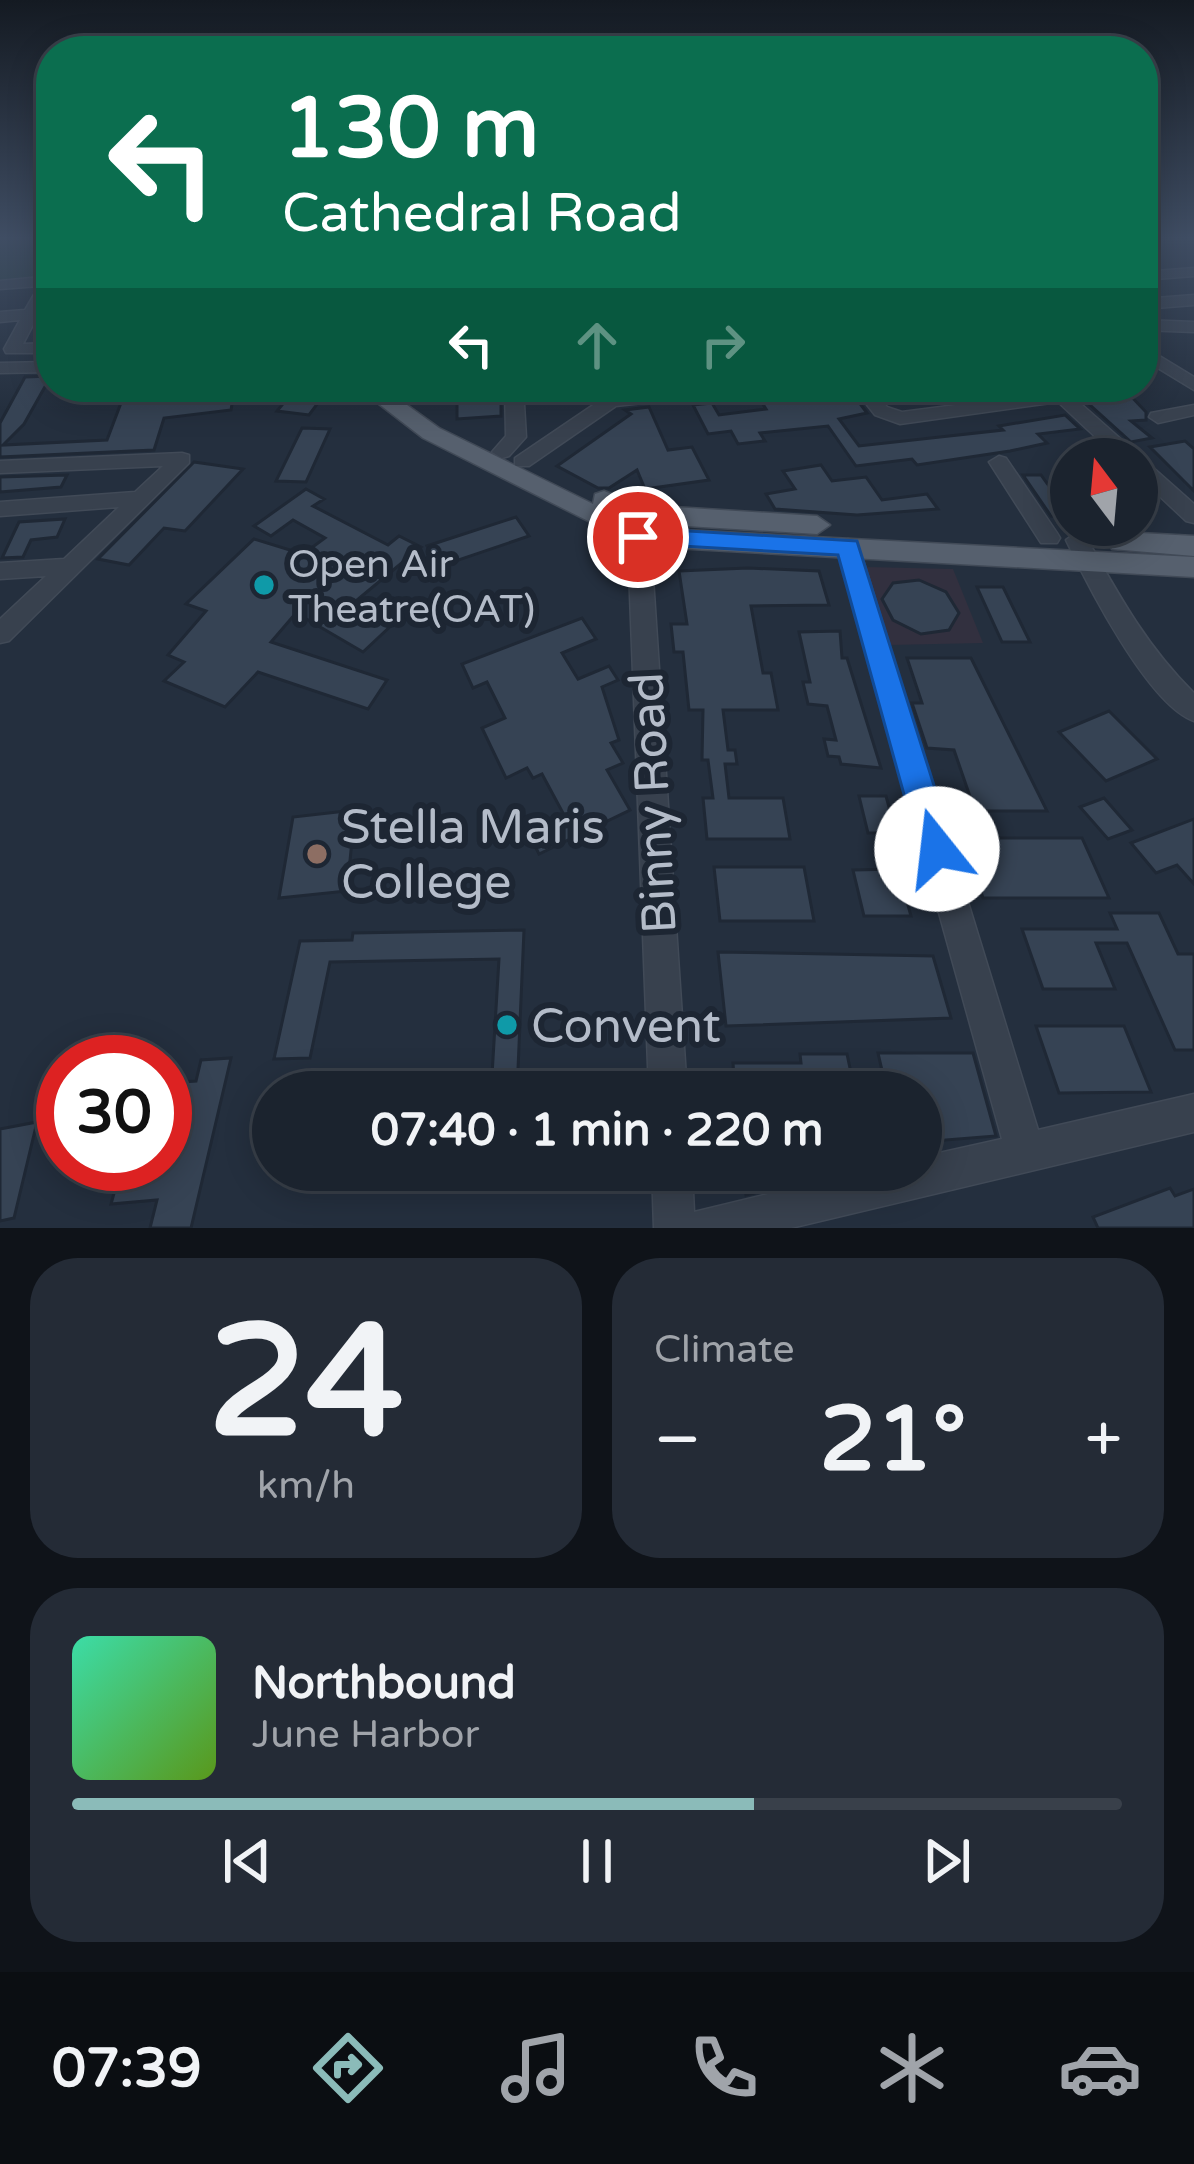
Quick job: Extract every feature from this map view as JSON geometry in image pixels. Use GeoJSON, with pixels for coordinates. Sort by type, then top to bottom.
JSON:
{"type":"FeatureCollection","features":[{"type":"Feature","properties":{"kind":"main road"},"geometry":{"type":"LineString","coordinates":[[388,402],[430,433],[638,526],[848,547],[1071,546],[1194,567]]}},
{"type":"Feature","properties":{"kind":"main road"},"geometry":{"type":"LineString","coordinates":[[430,402],[512,457],[638,526],[1050,545]]}},
{"type":"Feature","properties":{"kind":"main road"},"geometry":{"type":"LineString","coordinates":[[1158,546],[1194,546]]}},
{"type":"Feature","properties":{"kind":"street"},"geometry":{"type":"LineString","coordinates":[[1158,303],[1194,300]]}},
{"type":"Feature","properties":{"kind":"street"},"geometry":{"type":"LineString","coordinates":[[36,305],[12,349],[36,355]]}},
{"type":"Feature","properties":{"kind":"street"},"geometry":{"type":"LineString","coordinates":[[0,317],[31,314]]}},
{"type":"Feature","properties":{"kind":"street"},"geometry":{"type":"LineString","coordinates":[[1158,326],[1194,327]]}},
{"type":"Feature","properties":{"kind":"street"},"geometry":{"type":"LineString","coordinates":[[1158,361],[1194,385]]}},
{"type":"Feature","properties":{"kind":"street"},"geometry":{"type":"LineString","coordinates":[[0,392],[6,369],[36,362]]}},
{"type":"Feature","properties":{"kind":"street"},"geometry":{"type":"LineString","coordinates":[[512,457],[515,402]]}},
{"type":"Feature","properties":{"kind":"street"},"geometry":{"type":"LineString","coordinates":[[512,457],[601,402]]}},
{"type":"Feature","properties":{"kind":"street"},"geometry":{"type":"LineString","coordinates":[[876,402],[889,416],[987,402]]}},
{"type":"Feature","properties":{"kind":"street"},"geometry":{"type":"LineString","coordinates":[[1068,402],[1108,438]]}},
{"type":"Feature","properties":{"kind":"street"},"geometry":{"type":"LineString","coordinates":[[1158,417],[1194,410]]}},
{"type":"Feature","properties":{"kind":"street"},"geometry":{"type":"LineString","coordinates":[[0,467],[182,459],[0,634]]}},
{"type":"Feature","properties":{"kind":"street"},"geometry":{"type":"LineString","coordinates":[[999,462],[1050,522]]}},
{"type":"Feature","properties":{"kind":"street"},"geometry":{"type":"LineString","coordinates":[[1158,484],[1194,516]]}},
{"type":"Feature","properties":{"kind":"street"},"geometry":{"type":"LineString","coordinates":[[0,509],[136,499]]}},
{"type":"Feature","properties":{"kind":"street","name":"Binny Road"},"geometry":{"type":"LineString","coordinates":[[638,526],[667,1071]]}},
{"type":"Feature","properties":{"kind":"street"},"geometry":{"type":"LineString","coordinates":[[1071,546],[1156,675],[1194,710]]}},
{"type":"Feature","properties":{"kind":"street"},"geometry":{"type":"LineString","coordinates":[[848,547],[1025,1151]]}},
{"type":"Feature","properties":{"kind":"street"},"geometry":{"type":"LineString","coordinates":[[0,571],[66,567]]}},
{"type":"Feature","properties":{"kind":"street"},"geometry":{"type":"LineString","coordinates":[[705,1228],[1194,1113]]}},
{"type":"Feature","properties":{"kind":"street"},"geometry":{"type":"LineString","coordinates":[[673,1191],[675,1228]]}},
{"type":"Feature","properties":{"kind":"shaded area"},"geometry":{"type":"Polygon","coordinates":[[[866,567],[953,569],[983,643],[890,645],[866,567]]]}},
{"type":"Feature","properties":{"kind":"building"},"geometry":{"type":"Polygon","coordinates":[[[25,377],[36,377],[36,402],[24,424],[3,445],[107,440],[121,402],[232,402],[231,410],[164,418],[154,450],[0,457],[0,423],[25,377]]]}},
{"type":"Feature","properties":{"kind":"building"},"geometry":{"type":"Polygon","coordinates":[[[284,402],[319,402],[309,415],[277,411],[284,402]]]}},
{"type":"Feature","properties":{"kind":"building"},"geometry":{"type":"Polygon","coordinates":[[[457,402],[501,402],[501,416],[457,419],[457,402]]]}},
{"type":"Feature","properties":{"kind":"building"},"geometry":{"type":"Polygon","coordinates":[[[762,402],[859,402],[867,413],[839,419],[859,446],[1003,430],[999,426],[1065,415],[1080,429],[1038,434],[1047,443],[1010,451],[917,465],[912,459],[856,466],[828,426],[760,433],[765,441],[738,444],[731,431],[708,434],[693,405],[712,403],[719,415],[766,409],[762,402]]]}},
{"type":"Feature","properties":{"kind":"building"},"geometry":{"type":"Polygon","coordinates":[[[1087,402],[1136,402],[1146,412],[1146,420],[1131,421],[1152,438],[1127,438],[1087,402]]]}},
{"type":"Feature","properties":{"kind":"building"},"geometry":{"type":"Polygon","coordinates":[[[649,407],[668,450],[692,447],[709,480],[645,489],[637,470],[609,488],[598,488],[557,466],[631,414],[625,410],[649,407]]]}},
{"type":"Feature","properties":{"kind":"building"},"geometry":{"type":"Polygon","coordinates":[[[302,428],[330,429],[306,482],[276,481],[302,428]]]}},
{"type":"Feature","properties":{"kind":"building"},"geometry":{"type":"Polygon","coordinates":[[[1185,441],[1194,449],[1194,491],[1158,455],[1158,446],[1185,441]]]}},
{"type":"Feature","properties":{"kind":"building"},"geometry":{"type":"Polygon","coordinates":[[[194,462],[243,469],[185,531],[164,528],[129,565],[98,559],[194,462]]]}},
{"type":"Feature","properties":{"kind":"building"},"geometry":{"type":"Polygon","coordinates":[[[821,465],[832,481],[866,477],[882,500],[927,494],[938,509],[857,515],[775,509],[766,494],[795,489],[783,471],[821,465]]]}},
{"type":"Feature","properties":{"kind":"building"},"geometry":{"type":"Polygon","coordinates":[[[67,475],[61,487],[0,492],[0,477],[67,475]]]}},
{"type":"Feature","properties":{"kind":"building"},"geometry":{"type":"Polygon","coordinates":[[[1023,475],[1041,475],[1050,488],[1050,515],[1023,475]]]}},
{"type":"Feature","properties":{"kind":"building"},"geometry":{"type":"Polygon","coordinates":[[[306,489],[324,499],[313,506],[388,545],[399,536],[421,547],[357,600],[396,621],[363,652],[296,613],[271,642],[387,680],[368,709],[258,672],[225,707],[164,681],[184,662],[168,655],[206,611],[186,604],[254,539],[303,554],[325,538],[293,520],[271,536],[254,526],[306,489]]]}},
{"type":"Feature","properties":{"kind":"building"},"geometry":{"type":"Polygon","coordinates":[[[516,517],[529,536],[438,567],[427,546],[516,517]]]}},
{"type":"Feature","properties":{"kind":"building"},"geometry":{"type":"Polygon","coordinates":[[[65,519],[57,537],[31,540],[23,557],[2,558],[19,522],[65,519]]]}},
{"type":"Feature","properties":{"kind":"building"},"geometry":{"type":"Polygon","coordinates":[[[679,571],[819,571],[829,605],[751,606],[763,673],[771,673],[778,710],[723,710],[728,750],[735,750],[737,764],[725,764],[729,798],[783,798],[790,839],[707,839],[703,798],[713,798],[708,760],[702,760],[703,710],[689,710],[683,652],[674,652],[671,624],[687,624],[679,571]]]}},
{"type":"Feature","properties":{"kind":"building"},"geometry":{"type":"Polygon","coordinates":[[[919,580],[946,592],[959,613],[949,630],[921,634],[893,620],[882,599],[893,583],[919,580]]]}},
{"type":"Feature","properties":{"kind":"building"},"geometry":{"type":"Polygon","coordinates":[[[977,587],[1003,587],[1030,642],[1002,642],[977,587]]]}},
{"type":"Feature","properties":{"kind":"building"},"geometry":{"type":"Polygon","coordinates":[[[582,618],[596,639],[562,653],[578,679],[609,666],[618,680],[602,687],[619,740],[611,743],[623,763],[607,770],[630,810],[539,854],[527,830],[563,813],[542,774],[533,778],[527,768],[506,778],[482,728],[505,718],[487,682],[473,688],[462,664],[582,618]]]}},
{"type":"Feature","properties":{"kind":"building"},"geometry":{"type":"Polygon","coordinates":[[[840,631],[842,658],[847,658],[881,768],[841,764],[839,757],[828,756],[824,739],[836,740],[827,706],[808,704],[803,682],[810,682],[799,632],[840,631]]]}},
{"type":"Feature","properties":{"kind":"building"},"geometry":{"type":"Polygon","coordinates":[[[907,658],[971,658],[1047,811],[975,811],[954,750],[927,748],[912,703],[922,703],[907,658]]]}},
{"type":"Feature","properties":{"kind":"building"},"geometry":{"type":"Polygon","coordinates":[[[1109,711],[1157,759],[1106,781],[1059,732],[1109,711]]]}},
{"type":"Feature","properties":{"kind":"building"},"geometry":{"type":"Polygon","coordinates":[[[859,796],[886,796],[896,833],[868,833],[859,796]]]}},
{"type":"Feature","properties":{"kind":"building"},"geometry":{"type":"Polygon","coordinates":[[[1104,798],[1132,830],[1108,839],[1080,807],[1104,798]]]}},
{"type":"Feature","properties":{"kind":"building"},"geometry":{"type":"Polygon","coordinates":[[[355,810],[347,891],[279,898],[293,817],[355,810]]]}},
{"type":"Feature","properties":{"kind":"building"},"geometry":{"type":"Polygon","coordinates":[[[1194,819],[1194,884],[1177,865],[1156,873],[1131,843],[1194,819]]]}},
{"type":"Feature","properties":{"kind":"building"},"geometry":{"type":"Polygon","coordinates":[[[963,838],[1082,838],[1109,898],[983,898],[963,838]]]}},
{"type":"Feature","properties":{"kind":"building"},"geometry":{"type":"Polygon","coordinates":[[[714,867],[804,867],[814,921],[720,921],[714,867]]]}},
{"type":"Feature","properties":{"kind":"building"},"geometry":{"type":"Polygon","coordinates":[[[898,869],[911,916],[864,916],[853,870],[898,869]]]}},
{"type":"Feature","properties":{"kind":"building"},"geometry":{"type":"Polygon","coordinates":[[[1110,913],[1159,913],[1178,954],[1194,954],[1194,1050],[1175,1050],[1127,943],[1096,943],[1115,989],[1043,989],[1022,929],[1117,929],[1110,913]]]}},
{"type":"Feature","properties":{"kind":"building","name":"Convent"},"geometry":{"type":"Polygon","coordinates":[[[524,930],[518,1071],[492,1071],[499,959],[330,962],[310,1058],[274,1059],[300,941],[352,940],[353,933],[524,930]]]}},
{"type":"Feature","properties":{"kind":"building"},"geometry":{"type":"Polygon","coordinates":[[[718,952],[933,956],[951,1018],[726,1026],[718,952]]]}},
{"type":"Feature","properties":{"kind":"building"},"geometry":{"type":"Polygon","coordinates":[[[1036,1026],[1124,1026],[1151,1092],[1059,1093],[1036,1026]]]}},
{"type":"Feature","properties":{"kind":"building"},"geometry":{"type":"Polygon","coordinates":[[[878,1053],[973,1053],[996,1136],[942,1140],[942,1071],[882,1071],[878,1053]]]}},
{"type":"Feature","properties":{"kind":"building"},"geometry":{"type":"Polygon","coordinates":[[[800,1054],[847,1054],[851,1071],[734,1071],[733,1063],[801,1063],[800,1054]]]}},
{"type":"Feature","properties":{"kind":"building"},"geometry":{"type":"Polygon","coordinates":[[[231,1058],[191,1228],[150,1228],[157,1200],[111,1204],[115,1191],[192,1191],[192,1081],[201,1060],[231,1058]]]}},
{"type":"Feature","properties":{"kind":"building"},"geometry":{"type":"Polygon","coordinates":[[[36,1122],[14,1218],[0,1221],[0,1129],[36,1122]]]}},
{"type":"Feature","properties":{"kind":"building"},"geometry":{"type":"Polygon","coordinates":[[[1170,1188],[1175,1196],[1194,1189],[1194,1228],[1098,1228],[1093,1217],[1170,1188]]]}},
{"type":"Feature","properties":{"kind":"place","name":"Open Air Theatre(OAT)"},"geometry":{"type":"Point","coordinates":[264,585]}},
{"type":"Feature","properties":{"kind":"place","name":"Stella Maris College"},"geometry":{"type":"Point","coordinates":[317,854]}},
{"type":"Feature","properties":{"kind":"place","name":"Convent"},"geometry":{"type":"Point","coordinates":[507,1025]}},
{"type":"Feature","properties":{"kind":"route"},"geometry":{"type":"LineString","coordinates":[[638,537],[848,547],[937,849]]}}]}
